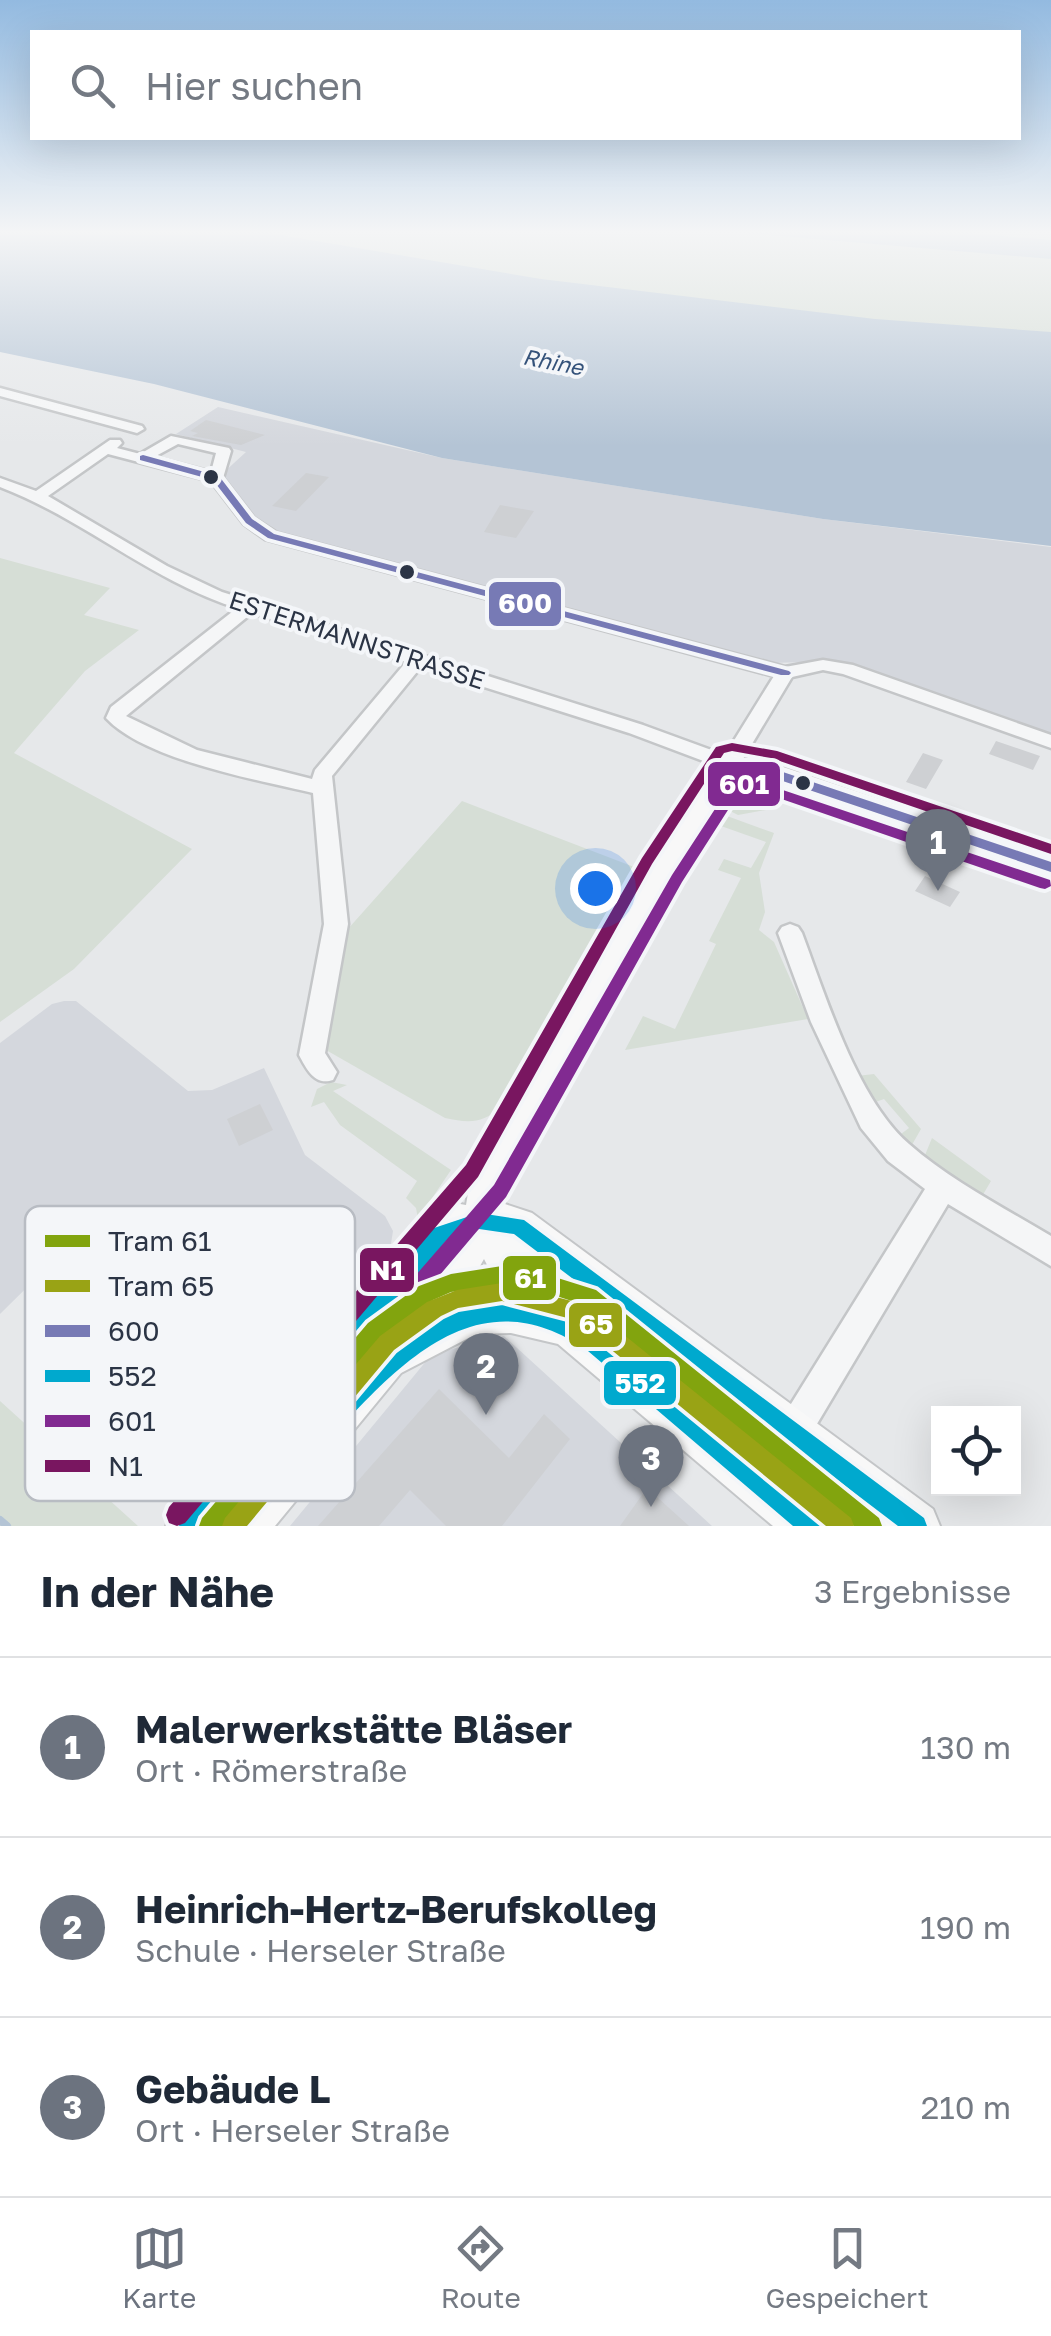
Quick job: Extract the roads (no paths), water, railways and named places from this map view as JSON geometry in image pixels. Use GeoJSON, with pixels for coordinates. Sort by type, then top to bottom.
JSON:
{"type":"FeatureCollection","features":[{"type":"Feature","properties":{"kind":"street"},"geometry":{"type":"LineString","coordinates":[[0,392],[137,429],[40,495]]}},
{"type":"Feature","properties":{"kind":"street"},"geometry":{"type":"LineString","coordinates":[[144,458],[176,439],[224,450],[216,478]]}},
{"type":"Feature","properties":{"kind":"street"},"geometry":{"type":"LineString","coordinates":[[106,449],[216,478],[249,522],[271,536],[785,673],[808,666],[847,670],[1051,742]]}},
{"type":"Feature","properties":{"kind":"street","name":"ESTERMANNSTRASSE"},"geometry":{"type":"LineString","coordinates":[[0,482],[40,495],[183,583],[636,729],[730,764]]}},
{"type":"Feature","properties":{"kind":"street"},"geometry":{"type":"LineString","coordinates":[[250,606],[118,711],[116,718],[153,742],[190,758],[322,788]]}},
{"type":"Feature","properties":{"kind":"street"},"geometry":{"type":"LineString","coordinates":[[324,1072],[312,1055],[336,924],[322,788],[327,768],[418,659]]}},
{"type":"Feature","properties":{"kind":"street"},"geometry":{"type":"LineString","coordinates":[[355,1396],[448,1283],[486,1200],[662,870],[785,673]]}},
{"type":"Feature","properties":{"kind":"street"},"geometry":{"type":"LineString","coordinates":[[730,764],[767,771],[1051,867]]}},
{"type":"Feature","properties":{"kind":"street"},"geometry":{"type":"LineString","coordinates":[[790,933],[823,1022],[870,1120],[898,1152],[944,1186],[1051,1252]]}},
{"type":"Feature","properties":{"kind":"street"},"geometry":{"type":"LineString","coordinates":[[793,1432],[944,1186]]}},
{"type":"Feature","properties":{"kind":"street"},"geometry":{"type":"LineString","coordinates":[[355,1333],[440,1234],[468,1221],[486,1200]]}},
{"type":"Feature","properties":{"kind":"street"},"geometry":{"type":"LineString","coordinates":[[486,1200],[511,1273],[573,1330],[810,1526]]}},
{"type":"Feature","properties":{"kind":"street"},"geometry":{"type":"LineString","coordinates":[[486,1200],[916,1526]]}},
{"type":"Feature","properties":{"kind":"street"},"geometry":{"type":"LineString","coordinates":[[377,1370],[451,1320],[484,1310],[519,1310],[573,1330]]}},
{"type":"Feature","properties":{"kind":"street"},"geometry":{"type":"LineString","coordinates":[[190,1526],[211,1501]]}},
{"type":"Feature","properties":{"kind":"street"},"geometry":{"type":"LineString","coordinates":[[245,1526],[266,1501]]}},
{"type":"Feature","properties":{"kind":"water","name":"Rhine"},"geometry":{"type":"Polygon","coordinates":[[[0,303],[743,303],[875,319],[1051,332],[1051,546],[823,519],[442,458],[154,384],[0,352],[0,303]]]}},
{"type":"Feature","properties":{"kind":"waterway"},"geometry":{"type":"LineString","coordinates":[[0,1520],[7,1526]]}},
{"type":"Feature","properties":{"kind":"tram line","name":"61"},"geometry":{"type":"LineString","coordinates":[[355,1354],[375,1330],[426,1293],[451,1283],[502,1275],[529,1278],[589,1297],[871,1526]]}},
{"type":"Feature","properties":{"kind":"tram line","name":"65"},"geometry":{"type":"LineString","coordinates":[[355,1381],[387,1343],[434,1309],[457,1299],[502,1292],[580,1312],[843,1526]]}},
{"type":"Feature","properties":{"kind":"tram line"},"geometry":{"type":"LineString","coordinates":[[656,1351],[795,1479]]}},
{"type":"Feature","properties":{"kind":"tram line","name":"61"},"geometry":{"type":"LineString","coordinates":[[210,1526],[231,1501]]}},
{"type":"Feature","properties":{"kind":"tram line","name":"65"},"geometry":{"type":"LineString","coordinates":[[233,1526],[254,1501]]}},
{"type":"Feature","properties":{"kind":"place","name":"Malerwerkstätte Bläser"},"geometry":{"type":"Point","coordinates":[938,891]}},
{"type":"Feature","properties":{"kind":"place","name":"Heinrich-Hertz-Berufskolleg"},"geometry":{"type":"Point","coordinates":[486,1415]}},
{"type":"Feature","properties":{"kind":"place","name":"Gebäude L"},"geometry":{"type":"Point","coordinates":[651,1507]}}]}
